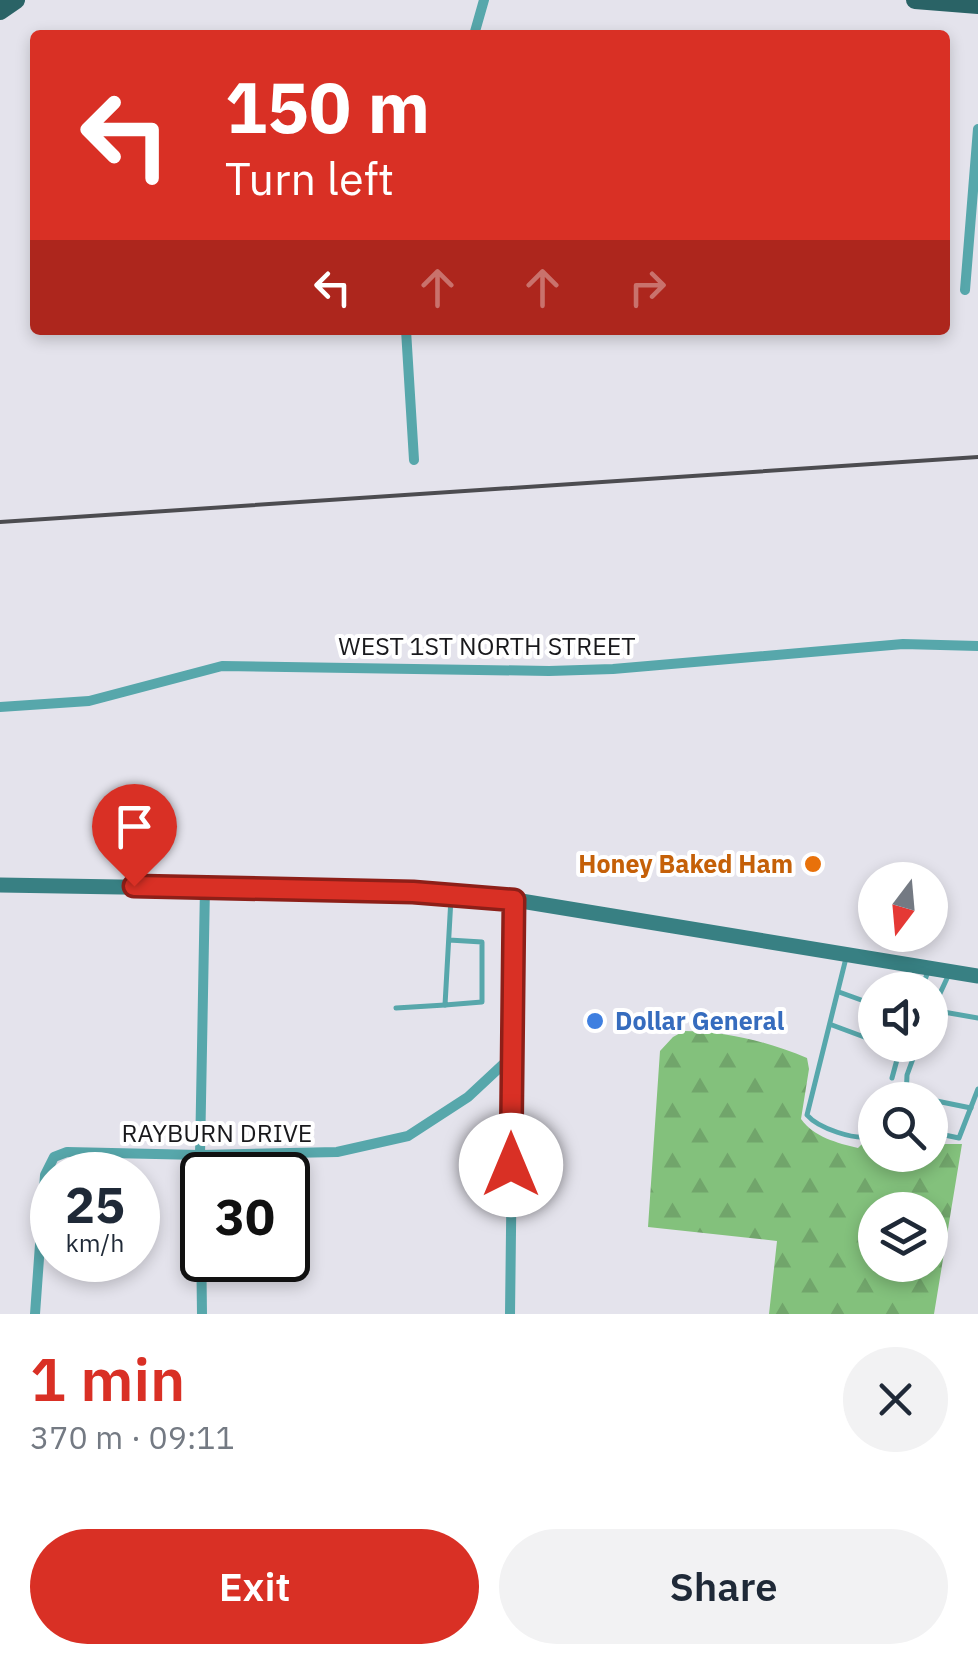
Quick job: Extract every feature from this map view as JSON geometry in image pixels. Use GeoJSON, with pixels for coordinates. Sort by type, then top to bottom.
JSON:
{"type":"FeatureCollection","features":[{"type":"Feature","properties":{"kind":"main road"},"geometry":{"type":"LineString","coordinates":[[0,10],[16,0]]}},
{"type":"Feature","properties":{"kind":"main road"},"geometry":{"type":"LineString","coordinates":[[915,0],[978,6]]}},
{"type":"Feature","properties":{"kind":"main road"},"geometry":{"type":"LineString","coordinates":[[0,885],[205,887],[514,900],[978,976]]}},
{"type":"Feature","properties":{"kind":"street"},"geometry":{"type":"LineString","coordinates":[[475,30],[484,0]]}},
{"type":"Feature","properties":{"kind":"street"},"geometry":{"type":"LineString","coordinates":[[965,290],[978,129]]}},
{"type":"Feature","properties":{"kind":"street"},"geometry":{"type":"LineString","coordinates":[[406,335],[414,460]]}},
{"type":"Feature","properties":{"kind":"street","name":"WEST 1ST NORTH STREET"},"geometry":{"type":"LineString","coordinates":[[0,707],[88,701],[222,666],[565,670],[903,644],[978,646]]}},
{"type":"Feature","properties":{"kind":"street"},"geometry":{"type":"LineString","coordinates":[[200,1152],[205,887]]}},
{"type":"Feature","properties":{"kind":"street"},"geometry":{"type":"LineString","coordinates":[[510,1314],[514,900]]}},
{"type":"Feature","properties":{"kind":"street","name":"RAYBURN DRIVE"},"geometry":{"type":"LineString","coordinates":[[310,1153],[337,1152],[408,1136],[468,1097],[511,1057]]}},
{"type":"Feature","properties":{"kind":"street","name":"RAYBURN DRIVE"},"geometry":{"type":"LineString","coordinates":[[35,1314],[45,1175],[54,1157],[67,1152],[180,1155]]}},
{"type":"Feature","properties":{"kind":"street"},"geometry":{"type":"LineString","coordinates":[[202,1282],[202,1314]]}},
{"type":"Feature","properties":{"kind":"lane"},"geometry":{"type":"LineString","coordinates":[[445,1005],[451,895]]}},
{"type":"Feature","properties":{"kind":"lane"},"geometry":{"type":"LineString","coordinates":[[396,1008],[482,1002],[482,942],[449,940]]}},
{"type":"Feature","properties":{"kind":"lane"},"geometry":{"type":"LineString","coordinates":[[847,955],[806,1115],[814,1123],[858,1137]]}},
{"type":"Feature","properties":{"kind":"lane"},"geometry":{"type":"LineString","coordinates":[[928,972],[929,968]]}},
{"type":"Feature","properties":{"kind":"lane"},"geometry":{"type":"LineString","coordinates":[[948,975],[950,971]]}},
{"type":"Feature","properties":{"kind":"lane"},"geometry":{"type":"LineString","coordinates":[[839,992],[858,998]]}},
{"type":"Feature","properties":{"kind":"lane"},"geometry":{"type":"LineString","coordinates":[[948,1014],[978,1018]]}},
{"type":"Feature","properties":{"kind":"lane"},"geometry":{"type":"LineString","coordinates":[[832,1025],[858,1035]]}},
{"type":"Feature","properties":{"kind":"lane"},"geometry":{"type":"LineString","coordinates":[[892,1078],[896,1062]]}},
{"type":"Feature","properties":{"kind":"lane"},"geometry":{"type":"LineString","coordinates":[[948,1136],[958,1138],[978,1089]]}},
{"type":"Feature","properties":{"kind":"lane"},"geometry":{"type":"LineString","coordinates":[[948,1104],[971,1108]]}},
{"type":"Feature","properties":{"kind":"green space"},"geometry":{"type":"Polygon","coordinates":[[[684,1031],[731,1035],[807,1058],[809,1069],[801,1119],[819,1135],[858,1148],[858,1172],[948,1172],[948,1144],[962,1144],[948,1229],[948,1192],[858,1192],[858,1282],[939,1282],[934,1314],[769,1314],[777,1241],[648,1227],[660,1051],[684,1031]]]}},
{"type":"Feature","properties":{"kind":"railway"},"geometry":{"type":"LineString","coordinates":[[0,522],[978,457]]}},
{"type":"Feature","properties":{"kind":"place","name":"Honey Baked Ham"},"geometry":{"type":"Point","coordinates":[813,864]}},
{"type":"Feature","properties":{"kind":"place","name":"Dollar General"},"geometry":{"type":"Point","coordinates":[595,1021]}},
{"type":"Feature","properties":{"kind":"route"},"geometry":{"type":"LineString","coordinates":[[134,886],[413,892],[514,900],[511,1165]]}}]}
